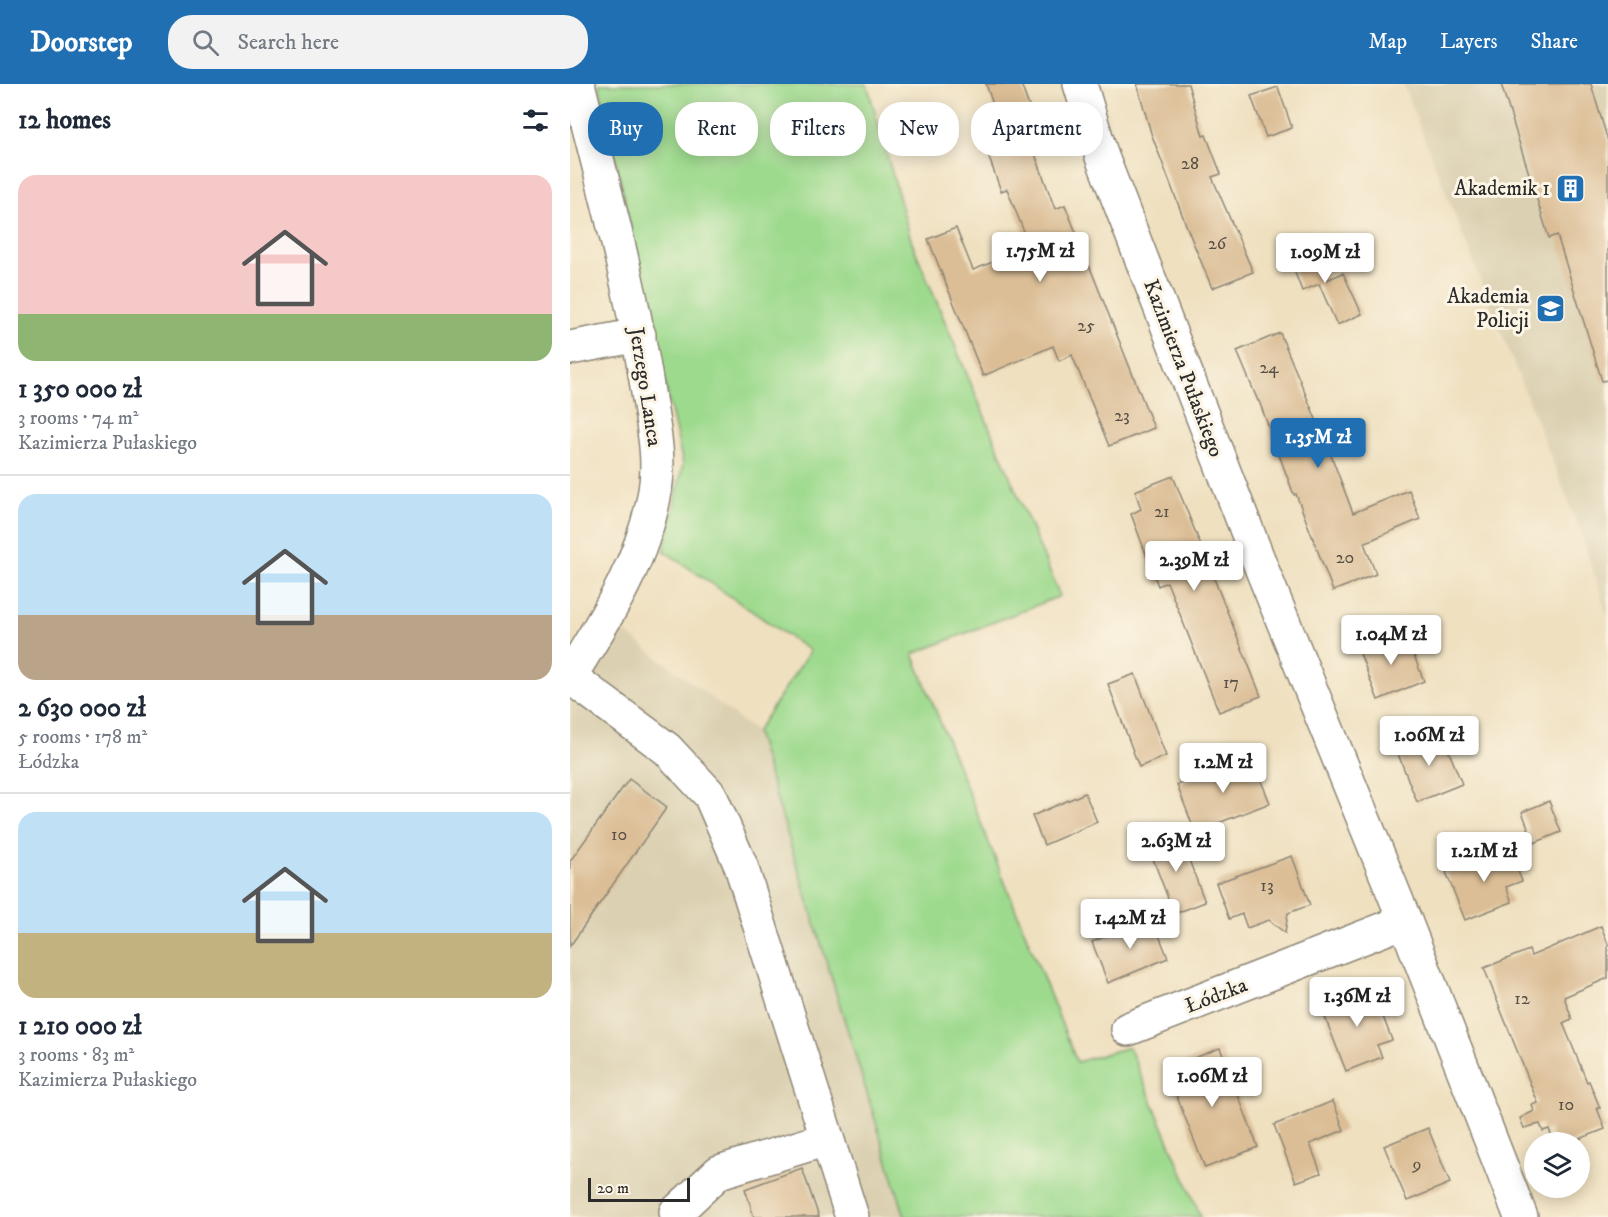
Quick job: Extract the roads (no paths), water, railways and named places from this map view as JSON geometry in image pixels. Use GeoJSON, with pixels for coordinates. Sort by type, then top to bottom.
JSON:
{"type":"FeatureCollection","features":[{"type":"Feature","properties":{"kind":"street","name":"Jerzego Lanca"},"geometry":{"type":"LineString","coordinates":[[570,676],[615,603],[636,557],[648,522],[658,463],[639,335],[578,84]]}},
{"type":"Feature","properties":{"kind":"street","name":"Kazimierza Pułaskiego"},"geometry":{"type":"LineString","coordinates":[[1080,84],[1106,168],[1263,572],[1405,921],[1521,1217]]}},
{"type":"Feature","properties":{"kind":"street"},"geometry":{"type":"LineString","coordinates":[[570,348],[639,335]]}},
{"type":"Feature","properties":{"kind":"street"},"geometry":{"type":"LineString","coordinates":[[570,676],[667,749],[710,795],[741,866],[852,1217]]}},
{"type":"Feature","properties":{"kind":"street","name":"Łódzka"},"geometry":{"type":"LineString","coordinates":[[1128,1029],[1405,921]]}},
{"type":"Feature","properties":{"kind":"street"},"geometry":{"type":"LineString","coordinates":[[676,1212],[718,1172],[827,1138]]}},
{"type":"Feature","properties":{"kind":"place","name":"Akademik 1"},"geometry":{"type":"Point","coordinates":[1571,188]}},
{"type":"Feature","properties":{"kind":"place","name":"Akademia Policji"},"geometry":{"type":"Point","coordinates":[1550,308]}}]}
